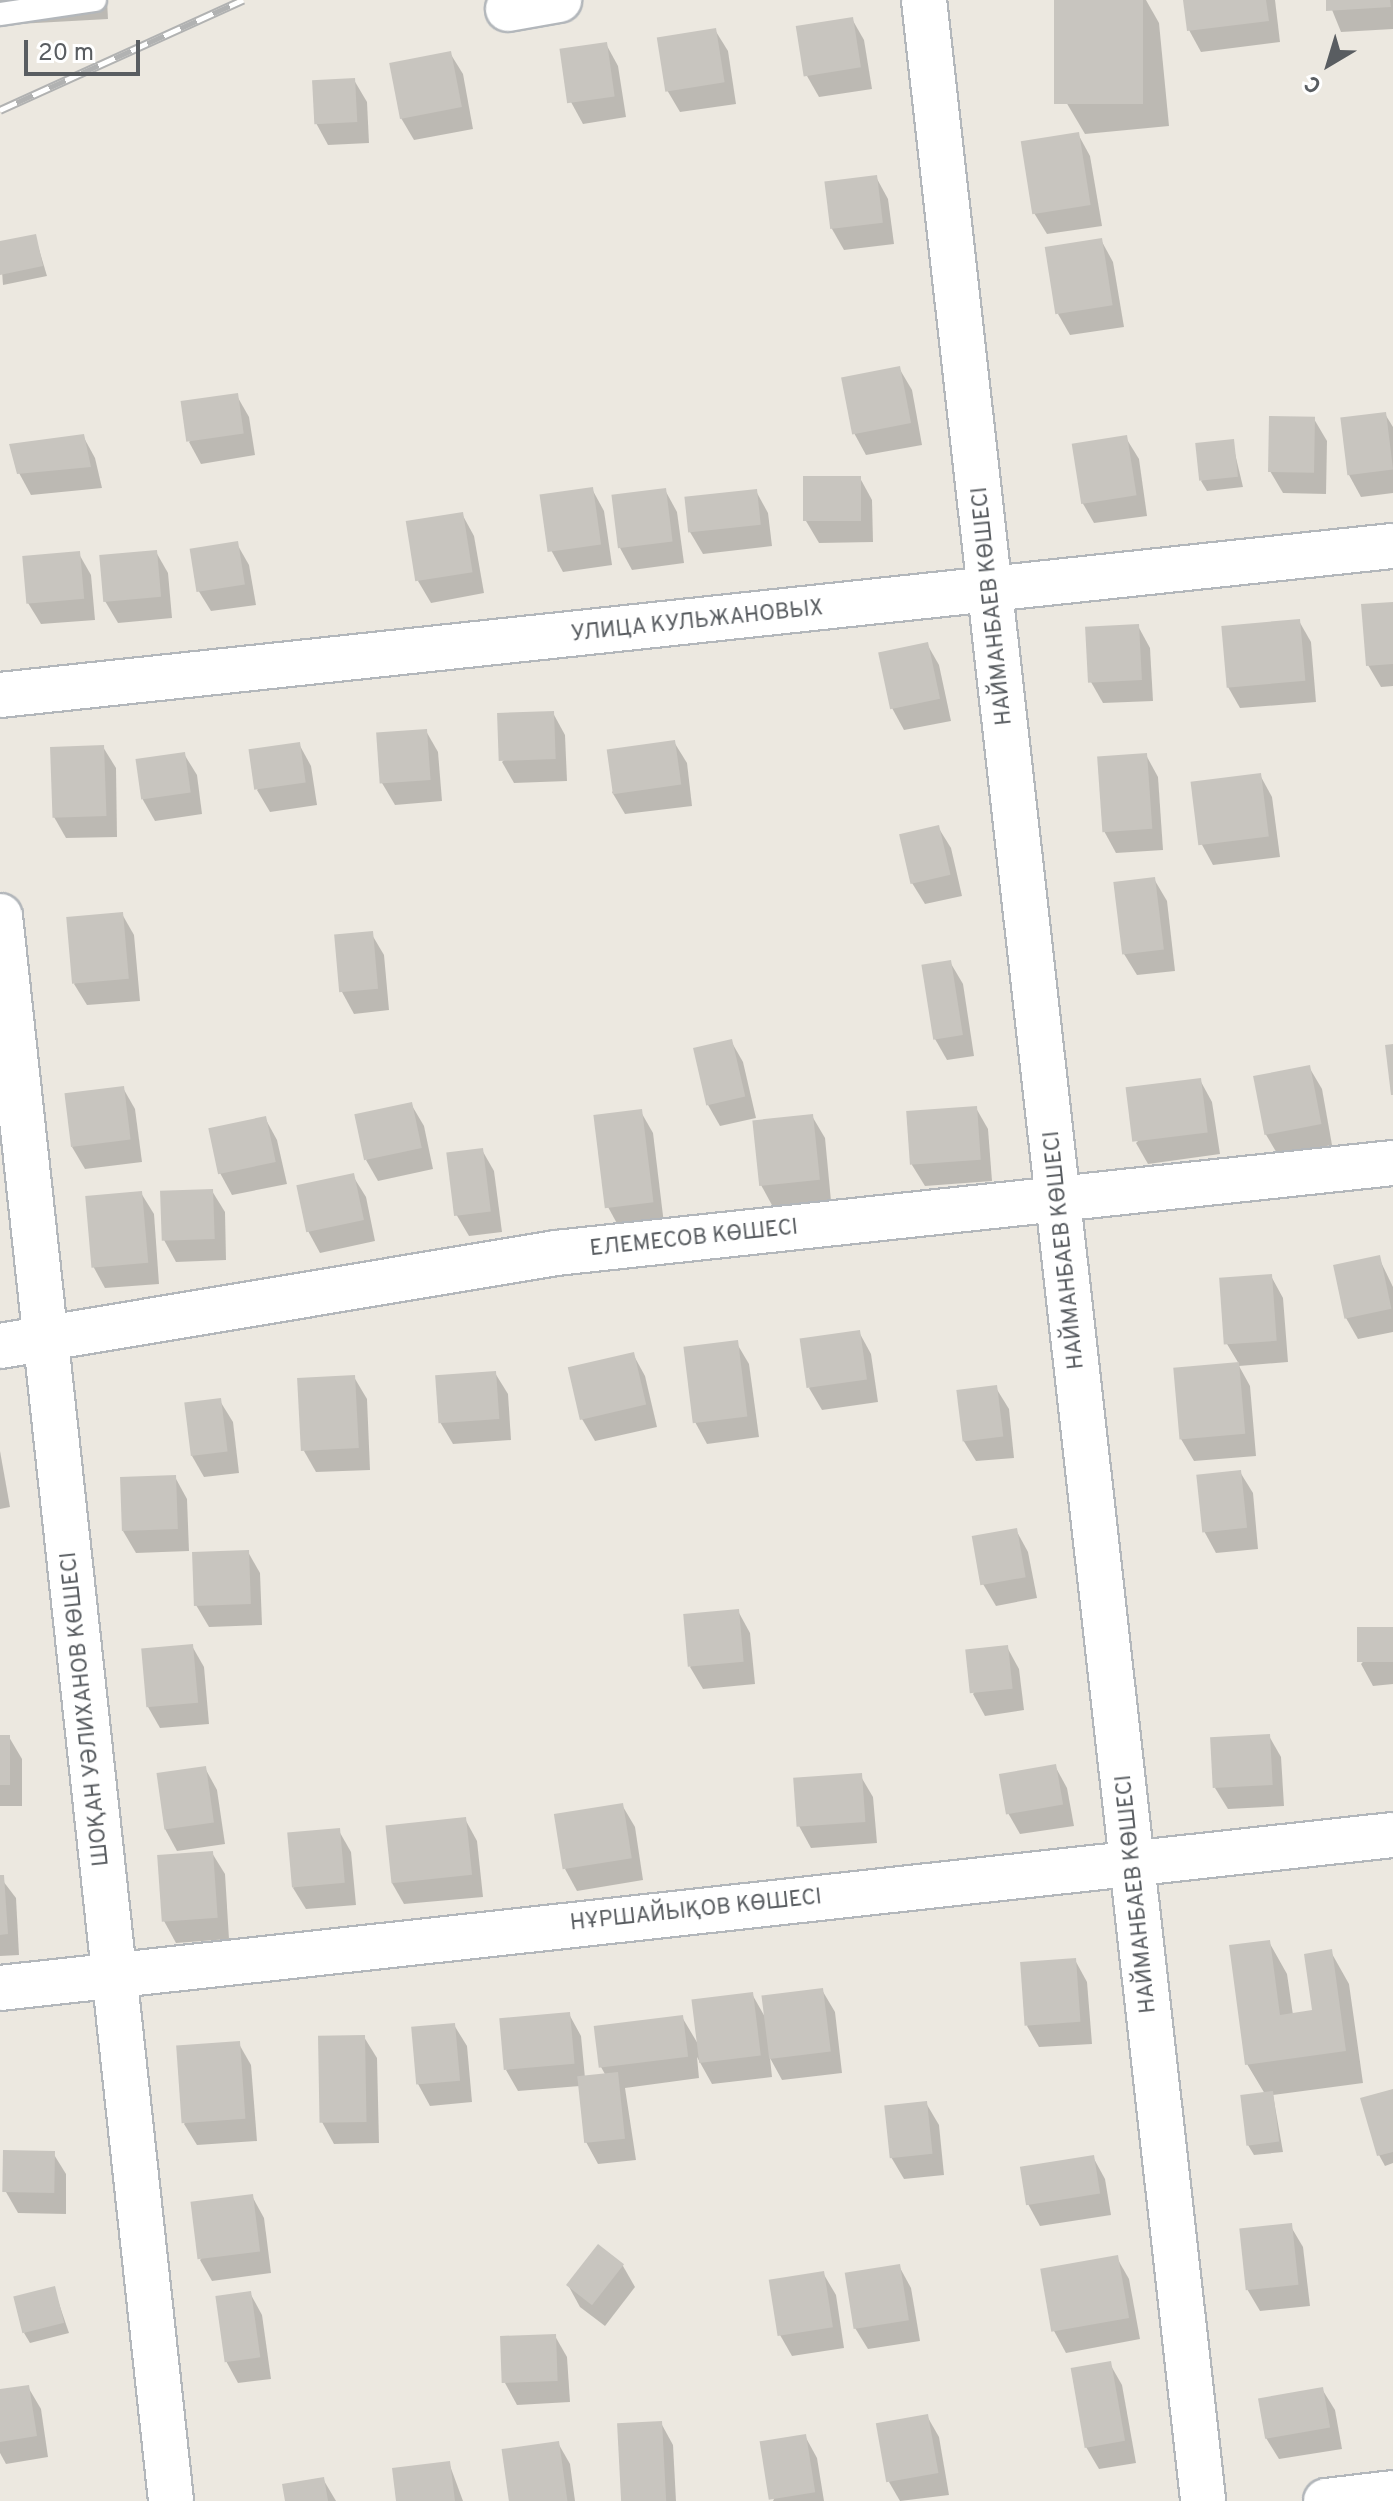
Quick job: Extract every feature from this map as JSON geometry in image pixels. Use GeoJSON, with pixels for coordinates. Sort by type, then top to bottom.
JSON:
{"type":"FeatureCollection","features":[{"type":"Feature","properties":{"kind":"street"},"geometry":{"type":"LineString","coordinates":[[508,9],[559,0]]}},
{"type":"Feature","properties":{"kind":"street","name":"НАЙМАНБАЕВ КӨШЕСІ"},"geometry":{"type":"LineString","coordinates":[[924,0],[1203,2501]]}},
{"type":"Feature","properties":{"kind":"street","name":"УЛИЦА КУЛЬЖАНОВЫХ"},"geometry":{"type":"LineString","coordinates":[[0,695],[1393,546]]}},
{"type":"Feature","properties":{"kind":"street","name":"ШОҚАН УӘЛИХАНОВ КӨШЕСІ"},"geometry":{"type":"LineString","coordinates":[[0,916],[171,2501]]}},
{"type":"Feature","properties":{"kind":"street","name":"ЕЛЕМЕСОВ КӨШЕСІ"},"geometry":{"type":"LineString","coordinates":[[0,1346],[48,1341],[556,1253],[1060,1202],[1393,1163]]}},
{"type":"Feature","properties":{"kind":"street","name":"НҰРШАЙЫҚОВ КӨШЕСІ"},"geometry":{"type":"LineString","coordinates":[[0,1988],[1393,1835]]}},
{"type":"Feature","properties":{"kind":"street"},"geometry":{"type":"LineString","coordinates":[[1326,2501],[1393,2493]]}},
{"type":"Feature","properties":{"kind":"lane"},"geometry":{"type":"LineString","coordinates":[[0,14],[95,0]]}},
{"type":"Feature","properties":{"kind":"building"},"geometry":{"type":"Polygon","coordinates":[[[1054,0],[1143,0],[1143,104],[1054,104],[1054,0]]]}},
{"type":"Feature","properties":{"kind":"building"},"geometry":{"type":"Polygon","coordinates":[[[1183,0],[1266,0],[1269,21],[1187,31],[1183,0]]]}},
{"type":"Feature","properties":{"kind":"building"},"geometry":{"type":"Polygon","coordinates":[[[1326,0],[1390,0],[1391,7],[1326,11],[1326,0]]]}},
{"type":"Feature","properties":{"kind":"building"},"geometry":{"type":"Polygon","coordinates":[[[853,17],[861,67],[804,76],[796,26],[853,17]]]}},
{"type":"Feature","properties":{"kind":"building"},"geometry":{"type":"Polygon","coordinates":[[[716,28],[725,82],[665,92],[657,37],[716,28]]]}},
{"type":"Feature","properties":{"kind":"building"},"geometry":{"type":"Polygon","coordinates":[[[607,42],[615,96],[567,103],[559,49],[607,42]]]}},
{"type":"Feature","properties":{"kind":"building"},"geometry":{"type":"Polygon","coordinates":[[[451,51],[462,107],[400,119],[389,63],[451,51]]]}},
{"type":"Feature","properties":{"kind":"building"},"geometry":{"type":"Polygon","coordinates":[[[355,78],[357,122],[314,124],[312,80],[355,78]]]}},
{"type":"Feature","properties":{"kind":"building"},"geometry":{"type":"Polygon","coordinates":[[[1079,132],[1091,205],[1032,214],[1021,141],[1079,132]]]}},
{"type":"Feature","properties":{"kind":"building"},"geometry":{"type":"Polygon","coordinates":[[[877,175],[883,223],[830,229],[824,181],[877,175]]]}},
{"type":"Feature","properties":{"kind":"building"},"geometry":{"type":"Polygon","coordinates":[[[36,234],[43,266],[0,275],[0,241],[36,234]]]}},
{"type":"Feature","properties":{"kind":"building"},"geometry":{"type":"Polygon","coordinates":[[[1102,238],[1113,305],[1055,314],[1045,247],[1102,238]]]}},
{"type":"Feature","properties":{"kind":"building"},"geometry":{"type":"Polygon","coordinates":[[[900,366],[911,423],[852,434],[841,377],[900,366]]]}},
{"type":"Feature","properties":{"kind":"building"},"geometry":{"type":"Polygon","coordinates":[[[238,393],[244,434],[186,442],[181,401],[238,393]]]}},
{"type":"Feature","properties":{"kind":"building"},"geometry":{"type":"Polygon","coordinates":[[[1386,412],[1393,470],[1347,475],[1340,418],[1386,412]]]}},
{"type":"Feature","properties":{"kind":"building"},"geometry":{"type":"Polygon","coordinates":[[[1269,416],[1315,417],[1314,473],[1268,472],[1269,416]]]}},
{"type":"Feature","properties":{"kind":"building"},"geometry":{"type":"Polygon","coordinates":[[[84,434],[91,467],[17,474],[9,444],[84,434]]]}},
{"type":"Feature","properties":{"kind":"building"},"geometry":{"type":"Polygon","coordinates":[[[1127,435],[1137,495],[1081,504],[1072,444],[1127,435]]]}},
{"type":"Feature","properties":{"kind":"building"},"geometry":{"type":"Polygon","coordinates":[[[1234,439],[1238,477],[1199,481],[1195,443],[1234,439]]]}},
{"type":"Feature","properties":{"kind":"building"},"geometry":{"type":"Polygon","coordinates":[[[803,476],[861,476],[861,521],[803,521],[803,476]]]}},
{"type":"Feature","properties":{"kind":"building"},"geometry":{"type":"Polygon","coordinates":[[[593,487],[601,544],[548,552],[540,495],[593,487]]]}},
{"type":"Feature","properties":{"kind":"building"},"geometry":{"type":"Polygon","coordinates":[[[666,488],[673,542],[618,548],[611,495],[666,488]]]}},
{"type":"Feature","properties":{"kind":"building"},"geometry":{"type":"Polygon","coordinates":[[[757,489],[761,525],[688,532],[684,497],[757,489]]]}},
{"type":"Feature","properties":{"kind":"building"},"geometry":{"type":"Polygon","coordinates":[[[463,512],[473,572],[415,581],[406,521],[463,512]]]}},
{"type":"Feature","properties":{"kind":"building"},"geometry":{"type":"Polygon","coordinates":[[[238,541],[245,584],[196,592],[190,549],[238,541]]]}},
{"type":"Feature","properties":{"kind":"building"},"geometry":{"type":"Polygon","coordinates":[[[157,550],[161,597],[103,602],[99,555],[157,550]]]}},
{"type":"Feature","properties":{"kind":"building"},"geometry":{"type":"Polygon","coordinates":[[[80,551],[84,599],[26,604],[22,556],[80,551]]]}},
{"type":"Feature","properties":{"kind":"building"},"geometry":{"type":"Polygon","coordinates":[[[1393,602],[1393,664],[1366,666],[1361,604],[1393,602]]]}},
{"type":"Feature","properties":{"kind":"building"},"geometry":{"type":"Polygon","coordinates":[[[1300,619],[1305,681],[1227,688],[1221,626],[1300,619]]]}},
{"type":"Feature","properties":{"kind":"building"},"geometry":{"type":"Polygon","coordinates":[[[1139,624],[1142,680],[1088,683],[1085,627],[1139,624]]]}},
{"type":"Feature","properties":{"kind":"building"},"geometry":{"type":"Polygon","coordinates":[[[928,642],[940,699],[890,709],[878,653],[928,642]]]}},
{"type":"Feature","properties":{"kind":"building"},"geometry":{"type":"Polygon","coordinates":[[[554,711],[556,759],[499,761],[497,713],[554,711]]]}},
{"type":"Feature","properties":{"kind":"building"},"geometry":{"type":"Polygon","coordinates":[[[427,729],[431,780],[380,783],[376,733],[427,729]]]}},
{"type":"Feature","properties":{"kind":"building"},"geometry":{"type":"Polygon","coordinates":[[[675,740],[681,785],[613,794],[607,750],[675,740]]]}},
{"type":"Feature","properties":{"kind":"building"},"geometry":{"type":"Polygon","coordinates":[[[300,742],[306,783],[254,790],[249,749],[300,742]]]}},
{"type":"Feature","properties":{"kind":"building"},"geometry":{"type":"Polygon","coordinates":[[[104,745],[106,816],[53,818],[50,747],[104,745]]]}},
{"type":"Feature","properties":{"kind":"building"},"geometry":{"type":"Polygon","coordinates":[[[185,752],[191,793],[141,800],[135,759],[185,752]]]}},
{"type":"Feature","properties":{"kind":"building"},"geometry":{"type":"Polygon","coordinates":[[[1147,753],[1152,829],[1102,832],[1097,756],[1147,753]]]}},
{"type":"Feature","properties":{"kind":"building"},"geometry":{"type":"Polygon","coordinates":[[[1261,773],[1269,837],[1198,845],[1191,782],[1261,773]]]}},
{"type":"Feature","properties":{"kind":"building"},"geometry":{"type":"Polygon","coordinates":[[[939,825],[950,875],[911,884],[899,834],[939,825]]]}},
{"type":"Feature","properties":{"kind":"building"},"geometry":{"type":"Polygon","coordinates":[[[1155,877],[1164,949],[1122,955],[1113,882],[1155,877]]]}},
{"type":"Feature","properties":{"kind":"building"},"geometry":{"type":"Polygon","coordinates":[[[123,912],[129,979],[72,984],[66,917],[123,912]]]}},
{"type":"Feature","properties":{"kind":"building"},"geometry":{"type":"Polygon","coordinates":[[[373,931],[378,989],[339,992],[334,934],[373,931]]]}},
{"type":"Feature","properties":{"kind":"building"},"geometry":{"type":"Polygon","coordinates":[[[951,960],[963,1035],[933,1040],[921,965],[951,960]]]}},
{"type":"Feature","properties":{"kind":"building"},"geometry":{"type":"Polygon","coordinates":[[[732,1039],[745,1096],[706,1105],[693,1048],[732,1039]]]}},
{"type":"Feature","properties":{"kind":"building"},"geometry":{"type":"Polygon","coordinates":[[[1393,1044],[1393,1095],[1391,1095],[1385,1045],[1393,1044]]]}},
{"type":"Feature","properties":{"kind":"building"},"geometry":{"type":"Polygon","coordinates":[[[1310,1065],[1321,1124],[1265,1135],[1253,1076],[1310,1065]]]}},
{"type":"Feature","properties":{"kind":"building"},"geometry":{"type":"Polygon","coordinates":[[[1201,1078],[1208,1133],[1132,1142],[1126,1087],[1201,1078]]]}},
{"type":"Feature","properties":{"kind":"building"},"geometry":{"type":"Polygon","coordinates":[[[124,1086],[131,1140],[71,1147],[64,1093],[124,1086]]]}},
{"type":"Feature","properties":{"kind":"building"},"geometry":{"type":"Polygon","coordinates":[[[412,1102],[422,1148],[364,1160],[354,1114],[412,1102]]]}},
{"type":"Feature","properties":{"kind":"building"},"geometry":{"type":"Polygon","coordinates":[[[977,1106],[981,1160],[910,1165],[906,1111],[977,1106]]]}},
{"type":"Feature","properties":{"kind":"building"},"geometry":{"type":"Polygon","coordinates":[[[642,1109],[653,1202],[605,1208],[593,1115],[642,1109]]]}},
{"type":"Feature","properties":{"kind":"building"},"geometry":{"type":"Polygon","coordinates":[[[813,1114],[820,1180],[759,1186],[752,1120],[813,1114]]]}},
{"type":"Feature","properties":{"kind":"building"},"geometry":{"type":"Polygon","coordinates":[[[266,1116],[276,1162],[218,1174],[208,1128],[266,1116]]]}},
{"type":"Feature","properties":{"kind":"building"},"geometry":{"type":"Polygon","coordinates":[[[483,1148],[491,1212],[454,1216],[446,1153],[483,1148]]]}},
{"type":"Feature","properties":{"kind":"building"},"geometry":{"type":"Polygon","coordinates":[[[354,1173],[364,1220],[306,1232],[296,1185],[354,1173]]]}},
{"type":"Feature","properties":{"kind":"building"},"geometry":{"type":"Polygon","coordinates":[[[213,1189],[215,1239],[162,1241],[160,1191],[213,1189]]]}},
{"type":"Feature","properties":{"kind":"building"},"geometry":{"type":"Polygon","coordinates":[[[142,1191],[148,1263],[91,1268],[85,1196],[142,1191]]]}},
{"type":"Feature","properties":{"kind":"building"},"geometry":{"type":"Polygon","coordinates":[[[1380,1255],[1391,1309],[1344,1319],[1333,1265],[1380,1255]]]}},
{"type":"Feature","properties":{"kind":"building"},"geometry":{"type":"Polygon","coordinates":[[[1272,1274],[1277,1341],[1224,1345],[1219,1278],[1272,1274]]]}},
{"type":"Feature","properties":{"kind":"building"},"geometry":{"type":"Polygon","coordinates":[[[860,1330],[867,1380],[807,1388],[800,1338],[860,1330]]]}},
{"type":"Feature","properties":{"kind":"building"},"geometry":{"type":"Polygon","coordinates":[[[738,1340],[747,1416],[693,1423],[683,1347],[738,1340]]]}},
{"type":"Feature","properties":{"kind":"building"},"geometry":{"type":"Polygon","coordinates":[[[634,1352],[646,1405],[580,1420],[568,1367],[634,1352]]]}},
{"type":"Feature","properties":{"kind":"building"},"geometry":{"type":"Polygon","coordinates":[[[1239,1362],[1245,1434],[1180,1439],[1173,1368],[1239,1362]]]}},
{"type":"Feature","properties":{"kind":"building"},"geometry":{"type":"Polygon","coordinates":[[[496,1371],[499,1419],[438,1423],[435,1375],[496,1371]]]}},
{"type":"Feature","properties":{"kind":"building"},"geometry":{"type":"Polygon","coordinates":[[[355,1375],[359,1448],[301,1451],[297,1378],[355,1375]]]}},
{"type":"Feature","properties":{"kind":"building"},"geometry":{"type":"Polygon","coordinates":[[[997,1385],[1003,1437],[963,1442],[956,1390],[997,1385]]]}},
{"type":"Feature","properties":{"kind":"building"},"geometry":{"type":"Polygon","coordinates":[[[221,1398],[228,1452],[191,1456],[184,1403],[221,1398]]]}},
{"type":"Feature","properties":{"kind":"building"},"geometry":{"type":"Polygon","coordinates":[[[1241,1470],[1247,1528],[1202,1532],[1196,1475],[1241,1470]]]}},
{"type":"Feature","properties":{"kind":"building"},"geometry":{"type":"Polygon","coordinates":[[[176,1475],[178,1529],[122,1531],[120,1477],[176,1475]]]}},
{"type":"Feature","properties":{"kind":"building"},"geometry":{"type":"Polygon","coordinates":[[[1017,1528],[1026,1577],[980,1585],[972,1536],[1017,1528]]]}},
{"type":"Feature","properties":{"kind":"building"},"geometry":{"type":"Polygon","coordinates":[[[249,1550],[251,1604],[194,1606],[192,1552],[249,1550]]]}},
{"type":"Feature","properties":{"kind":"building"},"geometry":{"type":"Polygon","coordinates":[[[739,1609],[744,1662],[688,1667],[683,1614],[739,1609]]]}},
{"type":"Feature","properties":{"kind":"building"},"geometry":{"type":"Polygon","coordinates":[[[1357,1627],[1393,1627],[1393,1662],[1357,1662],[1357,1627]]]}},
{"type":"Feature","properties":{"kind":"building"},"geometry":{"type":"Polygon","coordinates":[[[193,1644],[198,1703],[146,1707],[141,1649],[193,1644]]]}},
{"type":"Feature","properties":{"kind":"building"},"geometry":{"type":"Polygon","coordinates":[[[1008,1645],[1013,1689],[970,1693],[965,1649],[1008,1645]]]}},
{"type":"Feature","properties":{"kind":"building"},"geometry":{"type":"Polygon","coordinates":[[[1270,1734],[1273,1785],[1213,1788],[1210,1737],[1270,1734]]]}},
{"type":"Feature","properties":{"kind":"building"},"geometry":{"type":"Polygon","coordinates":[[[0,1735],[10,1735],[10,1785],[0,1785],[0,1735]]]}},
{"type":"Feature","properties":{"kind":"building"},"geometry":{"type":"Polygon","coordinates":[[[1056,1764],[1063,1804],[1006,1814],[999,1774],[1056,1764]]]}},
{"type":"Feature","properties":{"kind":"building"},"geometry":{"type":"Polygon","coordinates":[[[206,1766],[214,1822],[164,1829],[156,1773],[206,1766]]]}},
{"type":"Feature","properties":{"kind":"building"},"geometry":{"type":"Polygon","coordinates":[[[862,1773],[865,1822],[797,1827],[793,1778],[862,1773]]]}},
{"type":"Feature","properties":{"kind":"building"},"geometry":{"type":"Polygon","coordinates":[[[623,1803],[632,1858],[563,1869],[554,1814],[623,1803]]]}},
{"type":"Feature","properties":{"kind":"building"},"geometry":{"type":"Polygon","coordinates":[[[466,1817],[472,1875],[392,1883],[385,1825],[466,1817]]]}},
{"type":"Feature","properties":{"kind":"building"},"geometry":{"type":"Polygon","coordinates":[[[340,1828],[345,1883],[292,1887],[287,1833],[340,1828]]]}},
{"type":"Feature","properties":{"kind":"building"},"geometry":{"type":"Polygon","coordinates":[[[213,1851],[218,1918],[162,1922],[157,1855],[213,1851]]]}},
{"type":"Feature","properties":{"kind":"building"},"geometry":{"type":"Polygon","coordinates":[[[0,1875],[4,1875],[8,1934],[0,1935],[0,1875]]]}},
{"type":"Feature","properties":{"kind":"building"},"geometry":{"type":"Polygon","coordinates":[[[1270,1940],[1280,2015],[1312,2010],[1304,1954],[1332,1949],[1346,2051],[1245,2065],[1229,1945],[1270,1940]]]}},
{"type":"Feature","properties":{"kind":"building"},"geometry":{"type":"Polygon","coordinates":[[[1076,1958],[1080,2022],[1025,2026],[1020,1962],[1076,1958]]]}},
{"type":"Feature","properties":{"kind":"building"},"geometry":{"type":"Polygon","coordinates":[[[823,1988],[831,2052],[769,2059],[761,1996],[823,1988]]]}},
{"type":"Feature","properties":{"kind":"building"},"geometry":{"type":"Polygon","coordinates":[[[753,1992],[761,2056],[699,2063],[691,2000],[753,1992]]]}},
{"type":"Feature","properties":{"kind":"building"},"geometry":{"type":"Polygon","coordinates":[[[570,2012],[575,2064],[504,2070],[499,2018],[570,2012]]]}},
{"type":"Feature","properties":{"kind":"building"},"geometry":{"type":"Polygon","coordinates":[[[683,2015],[688,2057],[599,2068],[594,2026],[683,2015]]]}},
{"type":"Feature","properties":{"kind":"building"},"geometry":{"type":"Polygon","coordinates":[[[455,2023],[460,2081],[416,2085],[411,2027],[455,2023]]]}},
{"type":"Feature","properties":{"kind":"building"},"geometry":{"type":"Polygon","coordinates":[[[365,2035],[367,2122],[320,2123],[318,2036],[365,2035]]]}},
{"type":"Feature","properties":{"kind":"building"},"geometry":{"type":"Polygon","coordinates":[[[240,2041],[245,2119],[182,2123],[176,2045],[240,2041]]]}},
{"type":"Feature","properties":{"kind":"building"},"geometry":{"type":"Polygon","coordinates":[[[618,2072],[625,2139],[584,2143],[577,2076],[618,2072]]]}},
{"type":"Feature","properties":{"kind":"building"},"geometry":{"type":"Polygon","coordinates":[[[1393,2089],[1393,2152],[1377,2156],[1360,2098],[1393,2089]]]}},
{"type":"Feature","properties":{"kind":"building"},"geometry":{"type":"Polygon","coordinates":[[[1273,2091],[1279,2142],[1246,2146],[1240,2095],[1273,2091]]]}},
{"type":"Feature","properties":{"kind":"building"},"geometry":{"type":"Polygon","coordinates":[[[927,2101],[933,2154],[890,2158],[884,2105],[927,2101]]]}},
{"type":"Feature","properties":{"kind":"building"},"geometry":{"type":"Polygon","coordinates":[[[3,2150],[55,2151],[54,2193],[2,2192],[3,2150]]]}},
{"type":"Feature","properties":{"kind":"building"},"geometry":{"type":"Polygon","coordinates":[[[1094,2155],[1100,2194],[1026,2205],[1020,2167],[1094,2155]]]}},
{"type":"Feature","properties":{"kind":"building"},"geometry":{"type":"Polygon","coordinates":[[[253,2194],[260,2252],[198,2259],[190,2202],[253,2194]]]}},
{"type":"Feature","properties":{"kind":"building"},"geometry":{"type":"Polygon","coordinates":[[[1292,2223],[1298,2285],[1246,2290],[1239,2229],[1292,2223]]]}},
{"type":"Feature","properties":{"kind":"building"},"geometry":{"type":"Polygon","coordinates":[[[598,2244],[624,2264],[592,2305],[566,2285],[598,2244]]]}},
{"type":"Feature","properties":{"kind":"building"},"geometry":{"type":"Polygon","coordinates":[[[1118,2255],[1129,2318],[1051,2332],[1040,2269],[1118,2255]]]}},
{"type":"Feature","properties":{"kind":"building"},"geometry":{"type":"Polygon","coordinates":[[[900,2264],[909,2320],[854,2329],[845,2273],[900,2264]]]}},
{"type":"Feature","properties":{"kind":"building"},"geometry":{"type":"Polygon","coordinates":[[[824,2271],[833,2327],[778,2336],[769,2280],[824,2271]]]}},
{"type":"Feature","properties":{"kind":"building"},"geometry":{"type":"Polygon","coordinates":[[[55,2286],[64,2323],[22,2333],[13,2296],[55,2286]]]}},
{"type":"Feature","properties":{"kind":"building"},"geometry":{"type":"Polygon","coordinates":[[[251,2291],[260,2357],[225,2362],[215,2296],[251,2291]]]}},
{"type":"Feature","properties":{"kind":"building"},"geometry":{"type":"Polygon","coordinates":[[[556,2334],[558,2381],[502,2383],[500,2336],[556,2334]]]}},
{"type":"Feature","properties":{"kind":"building"},"geometry":{"type":"Polygon","coordinates":[[[1111,2361],[1125,2441],[1085,2448],[1071,2368],[1111,2361]]]}},
{"type":"Feature","properties":{"kind":"building"},"geometry":{"type":"Polygon","coordinates":[[[29,2385],[37,2436],[0,2442],[0,2389],[29,2385]]]}},
{"type":"Feature","properties":{"kind":"building"},"geometry":{"type":"Polygon","coordinates":[[[1323,2387],[1330,2427],[1265,2439],[1258,2398],[1323,2387]]]}},
{"type":"Feature","properties":{"kind":"building"},"geometry":{"type":"Polygon","coordinates":[[[928,2414],[938,2473],[886,2482],[876,2423],[928,2414]]]}},
{"type":"Feature","properties":{"kind":"building"},"geometry":{"type":"Polygon","coordinates":[[[662,2421],[666,2501],[621,2501],[617,2423],[662,2421]]]}},
{"type":"Feature","properties":{"kind":"building"},"geometry":{"type":"Polygon","coordinates":[[[806,2434],[815,2492],[769,2500],[760,2441],[806,2434]]]}},
{"type":"Feature","properties":{"kind":"building"},"geometry":{"type":"Polygon","coordinates":[[[559,2441],[567,2501],[509,2501],[502,2449],[559,2441]]]}},
{"type":"Feature","properties":{"kind":"building"},"geometry":{"type":"Polygon","coordinates":[[[450,2461],[455,2501],[396,2501],[392,2468],[450,2461]]]}},
{"type":"Feature","properties":{"kind":"building"},"geometry":{"type":"Polygon","coordinates":[[[324,2477],[328,2501],[285,2501],[282,2484],[324,2477]]]}},
{"type":"Feature","properties":{"kind":"railway"},"geometry":{"type":"LineString","coordinates":[[0,110],[243,0]]}}]}
